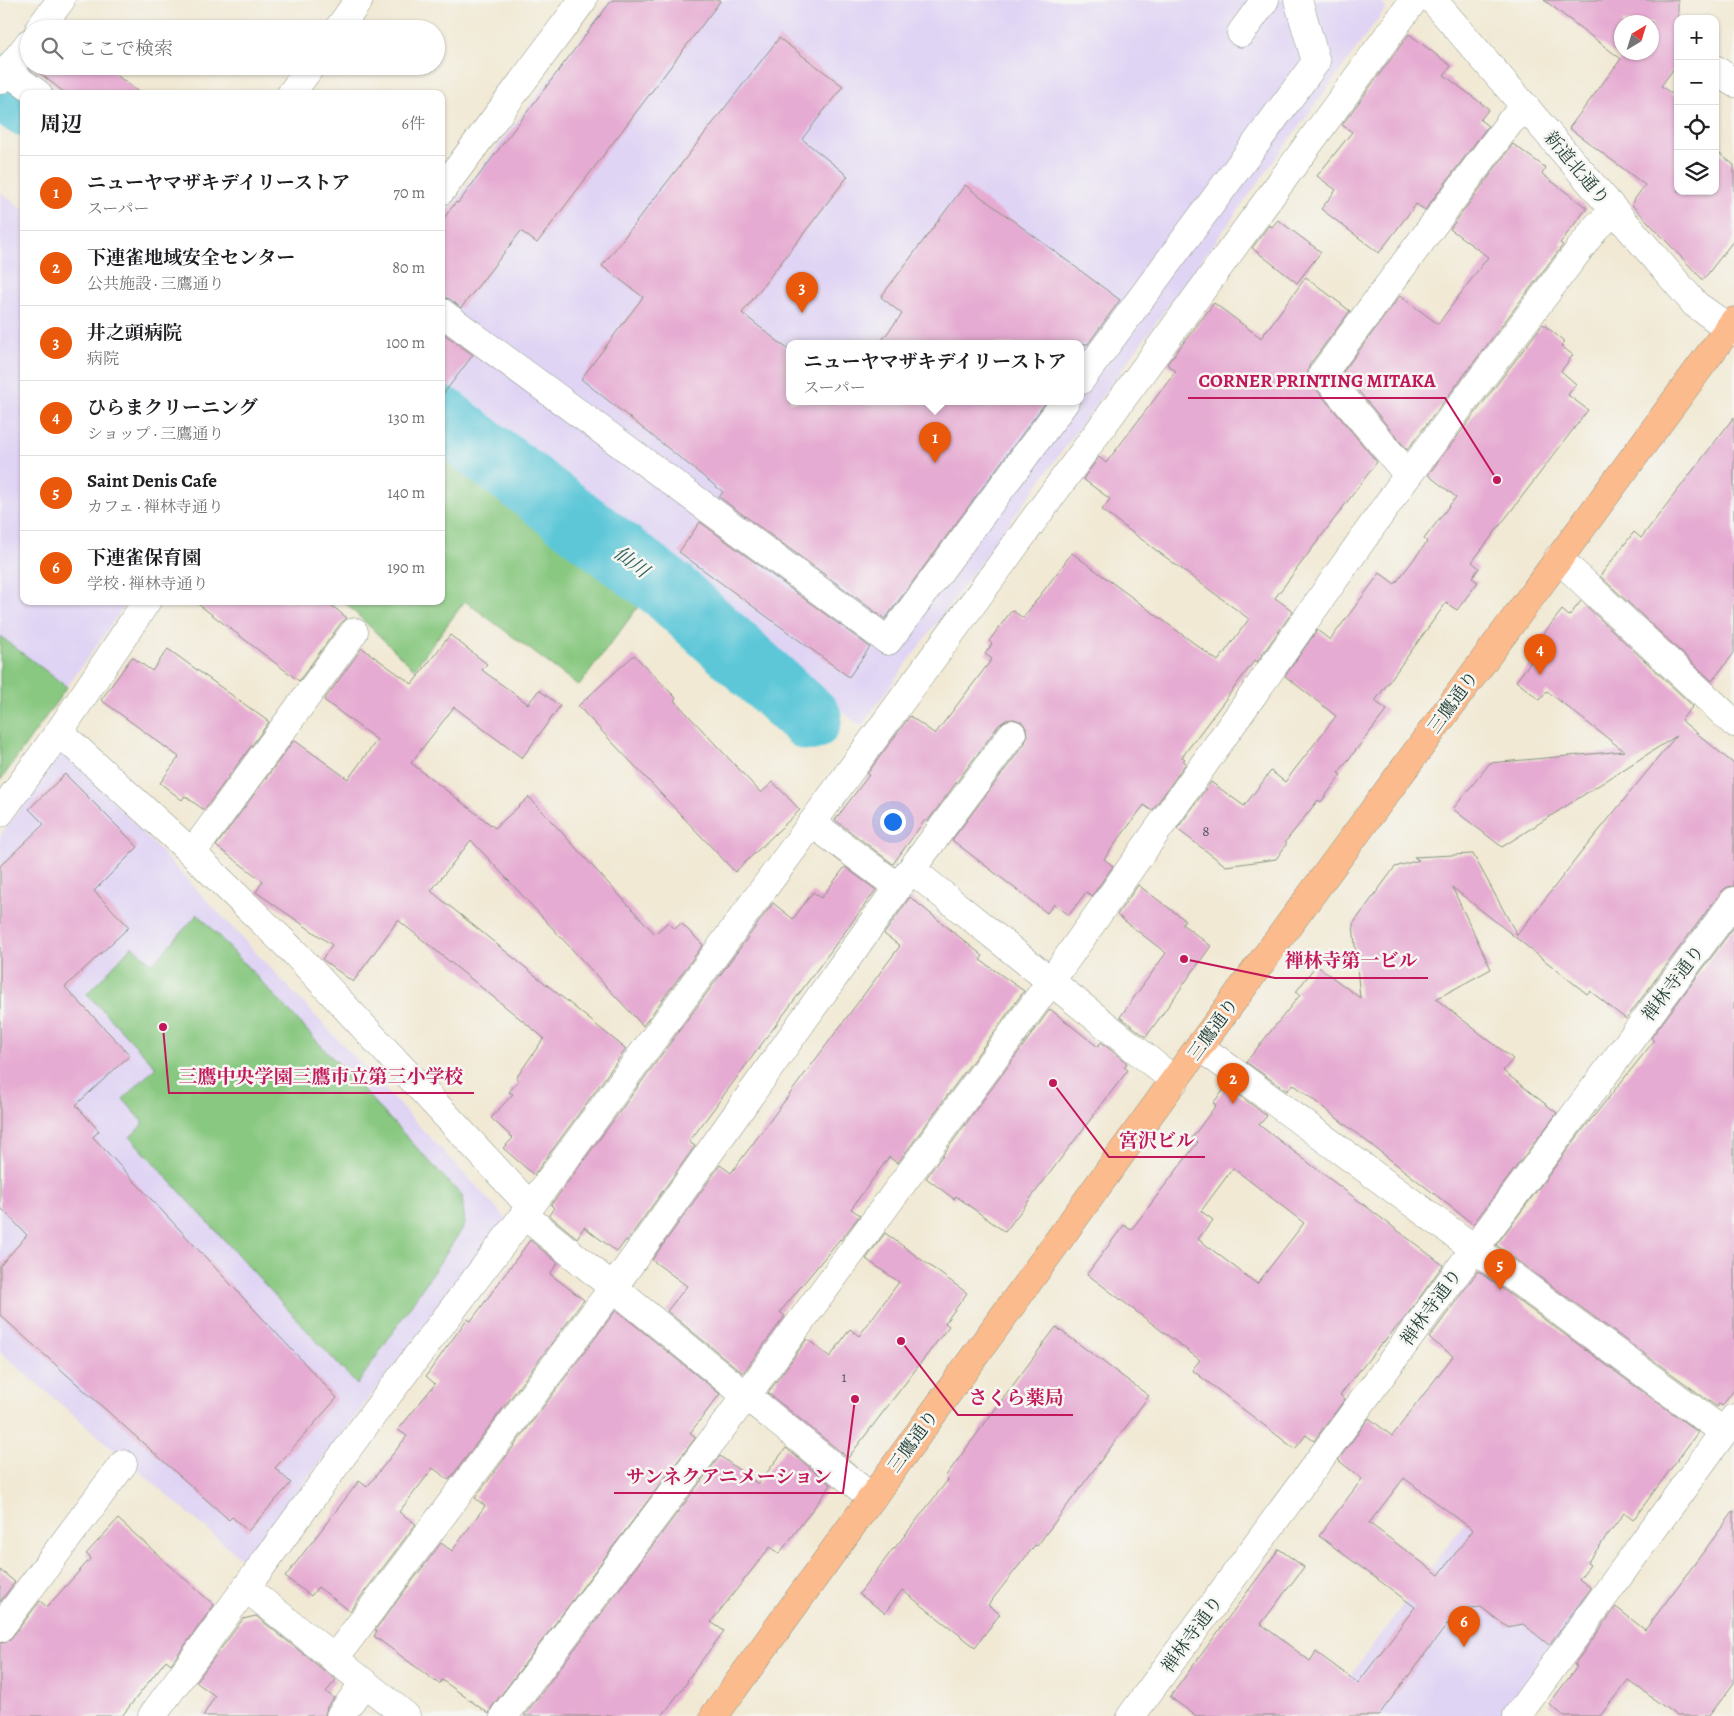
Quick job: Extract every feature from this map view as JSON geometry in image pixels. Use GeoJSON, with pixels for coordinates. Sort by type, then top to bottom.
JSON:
{"type":"FeatureCollection","features":[{"type":"Feature","properties":{"kind":"main road","name":"三鷹通り"},"geometry":{"type":"LineString","coordinates":[[714,1716],[1200,1046],[1558,558],[1732,327]]}},
{"type":"Feature","properties":{"kind":"street"},"geometry":{"type":"LineString","coordinates":[[46,20],[61,0]]}},
{"type":"Feature","properties":{"kind":"street"},"geometry":{"type":"LineString","coordinates":[[345,20],[359,0]]}},
{"type":"Feature","properties":{"kind":"street"},"geometry":{"type":"LineString","coordinates":[[445,186],[583,0]]}},
{"type":"Feature","properties":{"kind":"street"},"geometry":{"type":"LineString","coordinates":[[1241,33],[1265,0]]}},
{"type":"Feature","properties":{"kind":"street"},"geometry":{"type":"LineString","coordinates":[[1084,376],[1316,62],[1298,0]]}},
{"type":"Feature","properties":{"kind":"street"},"geometry":{"type":"LineString","coordinates":[[152,1716],[365,1425],[527,1210],[812,823],[1414,0]]}},
{"type":"Feature","properties":{"kind":"street","name":"新道北通り"},"geometry":{"type":"LineString","coordinates":[[1433,0],[1695,304],[1732,327]]}},
{"type":"Feature","properties":{"kind":"street"},"geometry":{"type":"LineString","coordinates":[[20,55],[4,75],[31,90]]}},
{"type":"Feature","properties":{"kind":"street"},"geometry":{"type":"LineString","coordinates":[[1719,72],[1734,83]]}},
{"type":"Feature","properties":{"kind":"street"},"geometry":{"type":"LineString","coordinates":[[294,90],[305,75]]}},
{"type":"Feature","properties":{"kind":"street"},"geometry":{"type":"LineString","coordinates":[[1408,475],[1323,373],[1510,122],[1526,107]]}},
{"type":"Feature","properties":{"kind":"street"},"geometry":{"type":"LineString","coordinates":[[504,1716],[746,1396],[1051,981],[1408,475],[1598,225],[1615,213]]}},
{"type":"Feature","properties":{"kind":"street"},"geometry":{"type":"LineString","coordinates":[[445,315],[888,641],[1063,405]]}},
{"type":"Feature","properties":{"kind":"street"},"geometry":{"type":"LineString","coordinates":[[1558,558],[1734,723]]}},
{"type":"Feature","properties":{"kind":"street"},"geometry":{"type":"LineString","coordinates":[[0,813],[59,732],[144,605]]}},
{"type":"Feature","properties":{"kind":"street"},"geometry":{"type":"LineString","coordinates":[[192,853],[354,632]]}},
{"type":"Feature","properties":{"kind":"street"},"geometry":{"type":"LineString","coordinates":[[59,732],[192,853],[295,953],[527,1210],[613,1288],[872,1498]]}},
{"type":"Feature","properties":{"kind":"street"},"geometry":{"type":"LineString","coordinates":[[334,1659],[613,1288],[905,879],[1012,734]]}},
{"type":"Feature","properties":{"kind":"street"},"geometry":{"type":"LineString","coordinates":[[812,823],[905,879],[1051,981],[1175,1081]]}},
{"type":"Feature","properties":{"kind":"street","name":"禅林寺通り"},"geometry":{"type":"LineString","coordinates":[[1131,1716],[1475,1248],[1734,901]]}},
{"type":"Feature","properties":{"kind":"street"},"geometry":{"type":"LineString","coordinates":[[1200,1046],[1475,1248],[1729,1425],[1517,1716]]}},
{"type":"Feature","properties":{"kind":"street"},"geometry":{"type":"LineString","coordinates":[[0,1628],[123,1464]]}},
{"type":"Feature","properties":{"kind":"street"},"geometry":{"type":"LineString","coordinates":[[246,1588],[406,1716]]}},
{"type":"Feature","properties":{"kind":"street"},"geometry":{"type":"LineString","coordinates":[[340,1716],[364,1683]]}},
{"type":"Feature","properties":{"kind":"shaded area"},"geometry":{"type":"Polygon","coordinates":[[[610,0],[1380,0],[1386,8],[861,726],[445,410],[445,215],[610,0]]]}},
{"type":"Feature","properties":{"kind":"shaded area"},"geometry":{"type":"Polygon","coordinates":[[[0,192],[20,207],[20,605],[125,605],[0,781],[0,192]]]}},
{"type":"Feature","properties":{"kind":"shaded area"},"geometry":{"type":"Polygon","coordinates":[[[64,749],[507,1219],[244,1561],[0,1352],[0,836],[64,749]]]}},
{"type":"Feature","properties":{"kind":"shaded area"},"geometry":{"type":"Polygon","coordinates":[[[1471,1514],[1590,1603],[1505,1716],[1370,1716],[1338,1692],[1471,1514]]]}},
{"type":"Feature","properties":{"kind":"green space"},"geometry":{"type":"Polygon","coordinates":[[[445,437],[650,591],[579,686],[465,601],[414,669],[347,605],[445,605],[445,437]]]}},
{"type":"Feature","properties":{"kind":"green space"},"geometry":{"type":"Polygon","coordinates":[[[0,636],[67,687],[0,781],[0,636]]]}},
{"type":"Feature","properties":{"kind":"green space"},"geometry":{"type":"Polygon","coordinates":[[[198,914],[462,1196],[465,1225],[357,1385],[130,1137],[144,1123],[123,1099],[156,1067],[87,994],[132,946],[152,964],[198,914]]]}},
{"type":"Feature","properties":{"kind":"building"},"geometry":{"type":"Polygon","coordinates":[[[612,0],[721,0],[537,243],[521,231],[461,308],[450,299],[445,298],[445,217],[456,202],[458,203],[612,0]]]}},
{"type":"Feature","properties":{"kind":"building"},"geometry":{"type":"Polygon","coordinates":[[[1544,0],[1678,0],[1678,15],[1674,15],[1674,68],[1661,86],[1674,95],[1674,195],[1719,195],[1719,153],[1734,165],[1734,240],[1703,280],[1631,204],[1645,185],[1569,128],[1620,60],[1659,60],[1659,15],[1614,15],[1614,54],[1544,0]]]}},
{"type":"Feature","properties":{"kind":"building"},"geometry":{"type":"Polygon","coordinates":[[[1409,34],[1451,66],[1444,75],[1489,109],[1480,120],[1488,126],[1425,210],[1416,204],[1379,253],[1321,209],[1336,190],[1317,176],[1352,132],[1342,125],[1409,34]]]}},
{"type":"Feature","properties":{"kind":"building"},"geometry":{"type":"Polygon","coordinates":[[[779,38],[843,86],[802,139],[848,176],[742,313],[786,348],[786,405],[1044,405],[885,619],[719,497],[723,492],[581,379],[643,297],[602,266],[779,38]]]}},
{"type":"Feature","properties":{"kind":"building"},"geometry":{"type":"Polygon","coordinates":[[[42,75],[117,75],[136,90],[61,90],[42,75]]]}},
{"type":"Feature","properties":{"kind":"building"},"geometry":{"type":"Polygon","coordinates":[[[1513,144],[1546,168],[1542,174],[1587,208],[1560,243],[1563,245],[1407,450],[1343,372],[1400,296],[1438,324],[1488,257],[1450,229],[1513,144]]]}},
{"type":"Feature","properties":{"kind":"building"},"geometry":{"type":"Polygon","coordinates":[[[965,185],[1120,300],[1088,344],[1084,344],[1084,340],[882,340],[902,314],[881,297],[965,185]]]}},
{"type":"Feature","properties":{"kind":"building"},"geometry":{"type":"Polygon","coordinates":[[[1278,220],[1321,252],[1297,283],[1252,248],[1269,225],[1272,227],[1278,220]]]}},
{"type":"Feature","properties":{"kind":"building"},"geometry":{"type":"Polygon","coordinates":[[[1306,277],[1350,311],[1310,364],[1308,377],[1377,462],[1275,598],[1293,611],[1257,662],[1255,660],[1182,757],[1186,763],[1152,811],[1144,805],[1104,859],[1113,866],[1092,896],[1086,892],[1069,915],[1054,904],[1047,913],[952,840],[1025,743],[1027,736],[1026,728],[1022,722],[1014,719],[1006,720],[999,725],[927,822],[925,820],[893,864],[835,820],[910,716],[935,734],[992,659],[985,654],[992,644],[989,641],[1012,610],[1023,618],[1072,553],[1218,661],[1249,619],[1102,510],[1110,499],[1083,479],[1099,457],[1106,463],[1176,371],[1167,364],[1214,303],[1261,338],[1306,277]]]}},
{"type":"Feature","properties":{"kind":"building"},"geometry":{"type":"Polygon","coordinates":[[[1543,324],[1564,341],[1561,346],[1573,355],[1561,371],[1576,384],[1568,395],[1588,410],[1472,562],[1479,568],[1472,578],[1478,582],[1457,610],[1446,603],[1375,701],[1387,710],[1338,773],[1341,775],[1321,802],[1318,800],[1286,841],[1286,845],[1276,859],[1226,866],[1177,829],[1211,782],[1244,806],[1271,771],[1285,782],[1336,716],[1285,676],[1317,630],[1330,640],[1380,573],[1395,584],[1427,542],[1424,539],[1456,497],[1428,475],[1543,324]]]}},
{"type":"Feature","properties":{"kind":"building"},"geometry":{"type":"Polygon","coordinates":[[[445,335],[473,355],[445,392],[445,335]]]}},
{"type":"Feature","properties":{"kind":"building"},"geometry":{"type":"Polygon","coordinates":[[[1734,417],[1734,653],[1712,681],[1600,576],[1634,532],[1641,538],[1734,417]]]}},
{"type":"Feature","properties":{"kind":"building"},"geometry":{"type":"Polygon","coordinates":[[[700,522],[870,647],[849,677],[679,552],[700,522]]]}},
{"type":"Feature","properties":{"kind":"building"},"geometry":{"type":"Polygon","coordinates":[[[1581,601],[1693,706],[1681,720],[1734,764],[1734,886],[1727,887],[1721,892],[1626,1019],[1590,991],[1587,994],[1452,887],[1491,969],[1436,999],[1513,1059],[1503,1071],[1557,1113],[1473,1224],[1293,1084],[1287,1091],[1246,1062],[1300,995],[1296,992],[1316,965],[1360,998],[1353,924],[1395,867],[1419,860],[1414,857],[1473,854],[1517,935],[1676,736],[1502,847],[1453,809],[1490,763],[1624,751],[1547,691],[1540,700],[1516,681],[1544,645],[1538,641],[1562,610],[1569,616],[1581,601]]]}},
{"type":"Feature","properties":{"kind":"building"},"geometry":{"type":"Polygon","coordinates":[[[199,605],[331,605],[347,618],[341,623],[299,681],[199,605]]]}},
{"type":"Feature","properties":{"kind":"building"},"geometry":{"type":"Polygon","coordinates":[[[450,635],[487,664],[482,670],[528,704],[539,690],[560,706],[522,758],[454,707],[411,763],[495,828],[529,797],[655,934],[668,922],[675,929],[681,923],[703,945],[643,1026],[471,840],[431,891],[626,1049],[534,1175],[503,1148],[513,1138],[491,1118],[513,1094],[509,1092],[519,1080],[516,1078],[544,1038],[398,920],[353,982],[322,959],[332,945],[256,892],[263,881],[216,846],[294,740],[348,779],[377,740],[324,700],[362,648],[412,684],[450,635]]]}},
{"type":"Feature","properties":{"kind":"building"},"geometry":{"type":"Polygon","coordinates":[[[168,649],[269,722],[204,810],[185,796],[182,800],[160,783],[179,757],[101,700],[132,657],[152,671],[168,649]]]}},
{"type":"Feature","properties":{"kind":"building"},"geometry":{"type":"Polygon","coordinates":[[[634,655],[676,698],[674,700],[761,793],[773,782],[800,810],[735,872],[578,706],[634,655]]]}},
{"type":"Feature","properties":{"kind":"building"},"geometry":{"type":"Polygon","coordinates":[[[65,774],[138,847],[94,891],[129,927],[65,987],[130,1055],[76,1105],[99,1131],[93,1137],[337,1398],[275,1468],[291,1483],[248,1531],[232,1517],[229,1520],[0,1315],[0,1266],[27,1235],[0,1207],[0,866],[44,824],[29,809],[65,774]]]}},
{"type":"Feature","properties":{"kind":"building"},"geometry":{"type":"Polygon","coordinates":[[[845,867],[876,890],[689,1142],[695,1146],[627,1241],[617,1252],[584,1227],[577,1238],[549,1215],[554,1208],[551,1205],[773,903],[793,919],[813,892],[821,898],[845,867]]]}},
{"type":"Feature","properties":{"kind":"building"},"geometry":{"type":"Polygon","coordinates":[[[1138,885],[1185,920],[1182,924],[1211,946],[1146,1037],[1120,1017],[1166,953],[1117,915],[1138,885]]]}},
{"type":"Feature","properties":{"kind":"building"},"geometry":{"type":"Polygon","coordinates":[[[910,897],[983,956],[980,960],[1024,991],[900,1160],[897,1163],[889,1157],[851,1209],[860,1215],[780,1312],[785,1316],[743,1373],[667,1311],[687,1286],[652,1260],[720,1165],[731,1173],[900,946],[884,934],[910,897]]]}},
{"type":"Feature","properties":{"kind":"building"},"geometry":{"type":"Polygon","coordinates":[[[1734,927],[1734,1390],[1722,1406],[1719,1404],[1717,1407],[1496,1245],[1581,1132],[1654,1041],[1651,1038],[1734,927]]]}},
{"type":"Feature","properties":{"kind":"building"},"geometry":{"type":"Polygon","coordinates":[[[1050,1009],[1098,1047],[1101,1042],[1127,1063],[1124,1067],[1128,1070],[1005,1232],[956,1196],[954,1199],[926,1178],[1050,1009]]]}},
{"type":"Feature","properties":{"kind":"building"},"geometry":{"type":"Polygon","coordinates":[[[1227,1086],[1267,1116],[1259,1125],[1443,1265],[1404,1319],[1340,1395],[1345,1399],[1314,1441],[1306,1435],[1295,1449],[1192,1370],[1200,1360],[1087,1274],[1124,1225],[1131,1230],[1198,1142],[1192,1138],[1216,1105],[1213,1103],[1227,1086]],[[1233,1168],[1201,1211],[1213,1220],[1198,1239],[1257,1284],[1304,1223],[1233,1168]]]}},
{"type":"Feature","properties":{"kind":"building"},"geometry":{"type":"Polygon","coordinates":[[[885,1233],[967,1293],[945,1323],[949,1326],[848,1458],[768,1393],[807,1339],[830,1357],[850,1329],[859,1336],[899,1282],[866,1259],[885,1233]]]}},
{"type":"Feature","properties":{"kind":"building"},"geometry":{"type":"Polygon","coordinates":[[[530,1240],[558,1263],[550,1274],[584,1300],[449,1480],[433,1468],[399,1512],[416,1524],[350,1611],[318,1587],[311,1596],[285,1577],[359,1481],[367,1487],[407,1436],[398,1430],[435,1384],[426,1376],[467,1319],[471,1321],[530,1240]]]}},
{"type":"Feature","properties":{"kind":"building"},"geometry":{"type":"Polygon","coordinates":[[[1478,1271],[1698,1432],[1633,1520],[1624,1513],[1587,1563],[1590,1565],[1579,1579],[1591,1588],[1549,1645],[1523,1624],[1507,1627],[1481,1607],[1459,1609],[1378,1716],[1196,1716],[1170,1697],[1279,1549],[1304,1567],[1261,1624],[1310,1661],[1316,1652],[1358,1683],[1415,1607],[1319,1536],[1362,1479],[1338,1460],[1369,1418],[1392,1436],[1453,1356],[1429,1338],[1478,1271]],[[1404,1478],[1369,1523],[1439,1575],[1473,1530],[1404,1478]]]}},
{"type":"Feature","properties":{"kind":"building"},"geometry":{"type":"Polygon","coordinates":[[[616,1310],[720,1394],[690,1433],[696,1437],[492,1707],[489,1714],[442,1680],[439,1684],[374,1636],[377,1631],[375,1630],[441,1543],[452,1551],[485,1506],[475,1498],[616,1310]]]}},
{"type":"Feature","properties":{"kind":"building"},"geometry":{"type":"Polygon","coordinates":[[[1056,1327],[1149,1396],[1037,1546],[1035,1545],[988,1605],[1000,1614],[975,1647],[902,1590],[885,1613],[859,1594],[948,1480],[945,1477],[1056,1327]]]}},
{"type":"Feature","properties":{"kind":"building"},"geometry":{"type":"Polygon","coordinates":[[[786,1448],[831,1485],[779,1554],[770,1547],[711,1622],[724,1631],[662,1716],[524,1716],[720,1456],[758,1484],[786,1448]]]}},
{"type":"Feature","properties":{"kind":"building"},"geometry":{"type":"Polygon","coordinates":[[[1734,1511],[1734,1683],[1709,1716],[1677,1716],[1628,1680],[1600,1716],[1564,1716],[1549,1704],[1577,1667],[1574,1665],[1616,1607],[1645,1630],[1734,1511]]]}},
{"type":"Feature","properties":{"kind":"building"},"geometry":{"type":"Polygon","coordinates":[[[118,1519],[214,1605],[171,1664],[166,1660],[122,1716],[0,1716],[0,1643],[7,1642],[12,1637],[40,1601],[47,1607],[91,1558],[86,1554],[118,1519]]]}},
{"type":"Feature","properties":{"kind":"building"},"geometry":{"type":"Polygon","coordinates":[[[0,1570],[15,1582],[0,1602],[0,1570]]]}},
{"type":"Feature","properties":{"kind":"building"},"geometry":{"type":"Polygon","coordinates":[[[256,1616],[336,1680],[326,1692],[334,1698],[327,1707],[325,1716],[203,1716],[215,1696],[196,1682],[243,1619],[256,1616]]]}},
{"type":"Feature","properties":{"kind":"waterway","name":"仙川"},"geometry":{"type":"LineString","coordinates":[[0,86],[20,101]]}},
{"type":"Feature","properties":{"kind":"waterway","name":"仙川"},"geometry":{"type":"LineString","coordinates":[[445,421],[668,590],[810,719]]}},
{"type":"Feature","properties":{"kind":"place","name":"井之頭病院"},"geometry":{"type":"Point","coordinates":[802,313]}},
{"type":"Feature","properties":{"kind":"place","name":"ニューヤマザキデイリーストア"},"geometry":{"type":"Point","coordinates":[935,463]}},
{"type":"Feature","properties":{"kind":"place","name":"CORNER PRINTING MITAKA"},"geometry":{"type":"Point","coordinates":[1497,480]}},
{"type":"Feature","properties":{"kind":"place","name":"ひらまクリーニング"},"geometry":{"type":"Point","coordinates":[1540,675]}},
{"type":"Feature","properties":{"kind":"place","name":"禅林寺第一ビル"},"geometry":{"type":"Point","coordinates":[1184,959]}},
{"type":"Feature","properties":{"kind":"place","name":"三鷹中央学園三鷹市立第三小学校"},"geometry":{"type":"Point","coordinates":[163,1027]}},
{"type":"Feature","properties":{"kind":"place","name":"宮沢ビル"},"geometry":{"type":"Point","coordinates":[1053,1083]}},
{"type":"Feature","properties":{"kind":"place","name":"下連雀地域安全センター"},"geometry":{"type":"Point","coordinates":[1233,1104]}},
{"type":"Feature","properties":{"kind":"place","name":"Saint Denis Cafe"},"geometry":{"type":"Point","coordinates":[1500,1290]}},
{"type":"Feature","properties":{"kind":"place","name":"さくら薬局"},"geometry":{"type":"Point","coordinates":[901,1341]}},
{"type":"Feature","properties":{"kind":"place","name":"サンネクアニメーション"},"geometry":{"type":"Point","coordinates":[855,1399]}},
{"type":"Feature","properties":{"kind":"place","name":"下連雀保育園"},"geometry":{"type":"Point","coordinates":[1464,1647]}}]}
